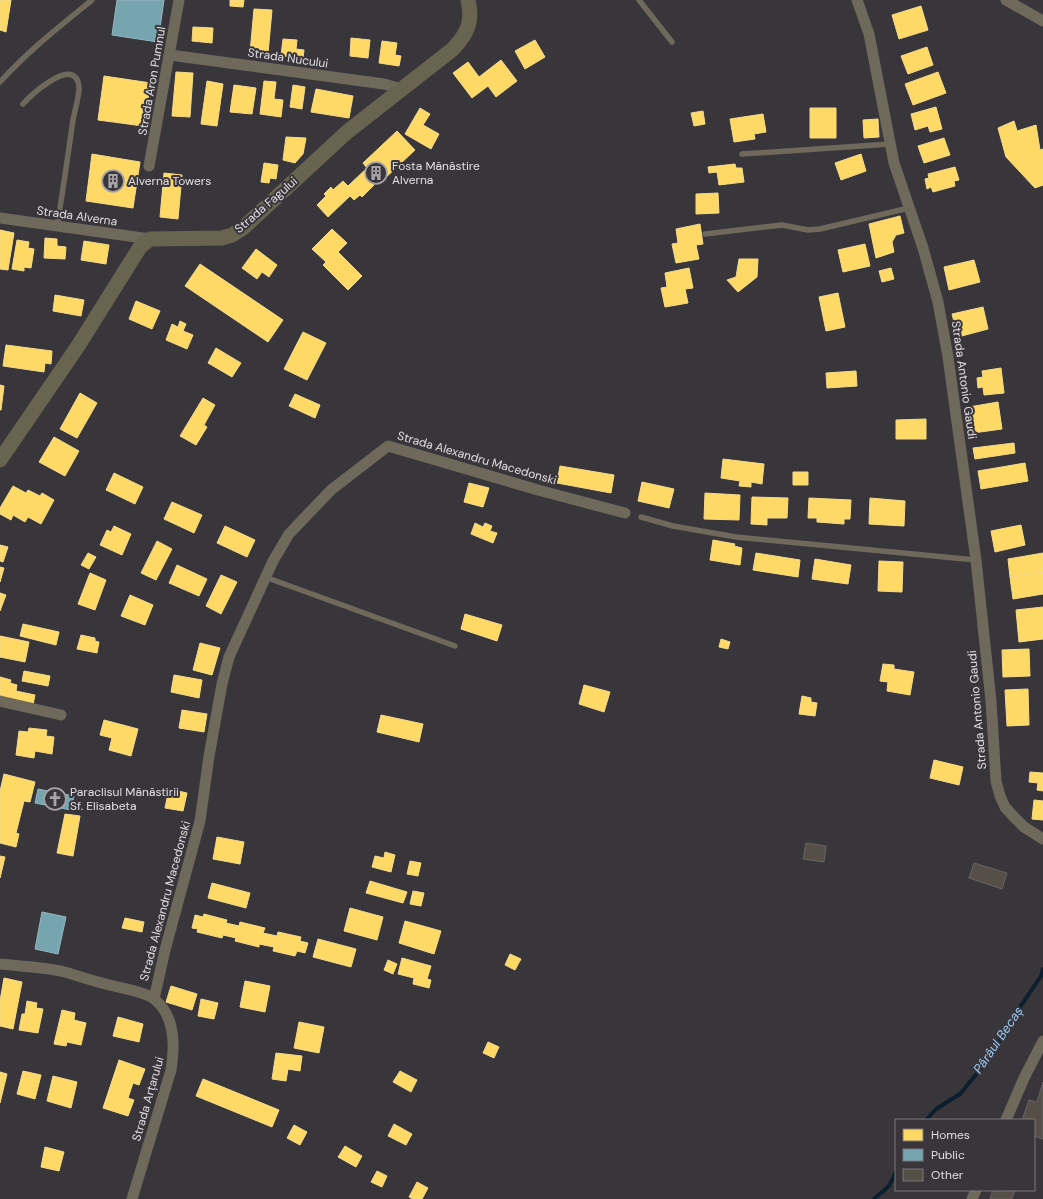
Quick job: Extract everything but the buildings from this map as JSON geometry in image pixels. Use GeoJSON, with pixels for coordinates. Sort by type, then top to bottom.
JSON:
{"type":"FeatureCollection","features":[{"type":"Feature","properties":{"kind":"street","name":"Strada Aron Pumnul"},"geometry":{"type":"LineString","coordinates":[[149,166],[179,0]]}},
{"type":"Feature","properties":{"kind":"street","name":"Strada Fagului"},"geometry":{"type":"LineString","coordinates":[[150,239],[222,238],[232,235],[243,228],[347,132],[459,43],[471,20],[468,0]]}},
{"type":"Feature","properties":{"kind":"street","name":"Strada Antonio Gaudi"},"geometry":{"type":"LineString","coordinates":[[857,0],[869,34],[890,144],[898,176],[923,248],[938,302],[948,357],[976,560],[991,701],[996,781],[1005,807],[1024,827],[1043,839]]}},
{"type":"Feature","properties":{"kind":"street"},"geometry":{"type":"LineString","coordinates":[[1011,1],[1043,21]]}},
{"type":"Feature","properties":{"kind":"street","name":"Strada Nucului"},"geometry":{"type":"LineString","coordinates":[[170,55],[384,84],[402,89]]}},
{"type":"Feature","properties":{"kind":"street","name":"Strada Alverna"},"geometry":{"type":"LineString","coordinates":[[0,218],[150,239]]}},
{"type":"Feature","properties":{"kind":"street"},"geometry":{"type":"LineString","coordinates":[[0,460],[78,346],[140,247],[150,239]]}},
{"type":"Feature","properties":{"kind":"street","name":"Strada Alexandru Macedonski"},"geometry":{"type":"LineString","coordinates":[[154,999],[165,950],[200,822],[209,756],[222,684],[229,657],[273,561],[290,534],[312,509],[331,490],[388,446],[538,490],[625,513]]}},
{"type":"Feature","properties":{"kind":"street"},"geometry":{"type":"LineString","coordinates":[[0,701],[61,715]]}},
{"type":"Feature","properties":{"kind":"street"},"geometry":{"type":"LineString","coordinates":[[0,964],[60,971],[138,992],[154,999]]}},
{"type":"Feature","properties":{"kind":"street","name":"Strada Arțarului"},"geometry":{"type":"LineString","coordinates":[[132,1199],[171,1070],[174,1053],[173,1036],[169,1020],[154,999]]}},
{"type":"Feature","properties":{"kind":"street"},"geometry":{"type":"LineString","coordinates":[[1006,1119],[1024,1078],[1043,1042]]}},
{"type":"Feature","properties":{"kind":"lane"},"geometry":{"type":"LineString","coordinates":[[0,82],[47,36],[92,0]]}},
{"type":"Feature","properties":{"kind":"lane"},"geometry":{"type":"LineString","coordinates":[[639,0],[672,42]]}},
{"type":"Feature","properties":{"kind":"lane"},"geometry":{"type":"LineString","coordinates":[[23,104],[42,87],[65,74],[71,74],[76,77],[79,83],[57,226]]}},
{"type":"Feature","properties":{"kind":"lane"},"geometry":{"type":"LineString","coordinates":[[742,154],[890,144]]}},
{"type":"Feature","properties":{"kind":"lane"},"geometry":{"type":"LineString","coordinates":[[705,234],[782,225],[808,230],[820,229],[909,208]]}},
{"type":"Feature","properties":{"kind":"lane"},"geometry":{"type":"LineString","coordinates":[[641,517],[673,526],[736,537],[976,560]]}},
{"type":"Feature","properties":{"kind":"lane"},"geometry":{"type":"LineString","coordinates":[[265,577],[455,646]]}},
{"type":"Feature","properties":{"kind":"waterway","name":"Pârâul Becaș"},"geometry":{"type":"LineString","coordinates":[[927,1119],[936,1109],[960,1094],[974,1077],[994,1051],[1010,1022],[1041,976],[1043,969]]}},
{"type":"Feature","properties":{"kind":"waterway","name":"Pârâul Becaș"},"geometry":{"type":"LineString","coordinates":[[874,1199],[889,1186],[895,1174]]}},
{"type":"Feature","properties":{"kind":"place","name":"Fosta Mănăstire Alverna"},"geometry":{"type":"Point","coordinates":[376,173]}},
{"type":"Feature","properties":{"kind":"place","name":"Alverna Towers"},"geometry":{"type":"Point","coordinates":[113,181]}},
{"type":"Feature","properties":{"kind":"place","name":"Paraclisul Mănăstirii Sf. Elisabeta"},"geometry":{"type":"Point","coordinates":[55,799]}}]}
